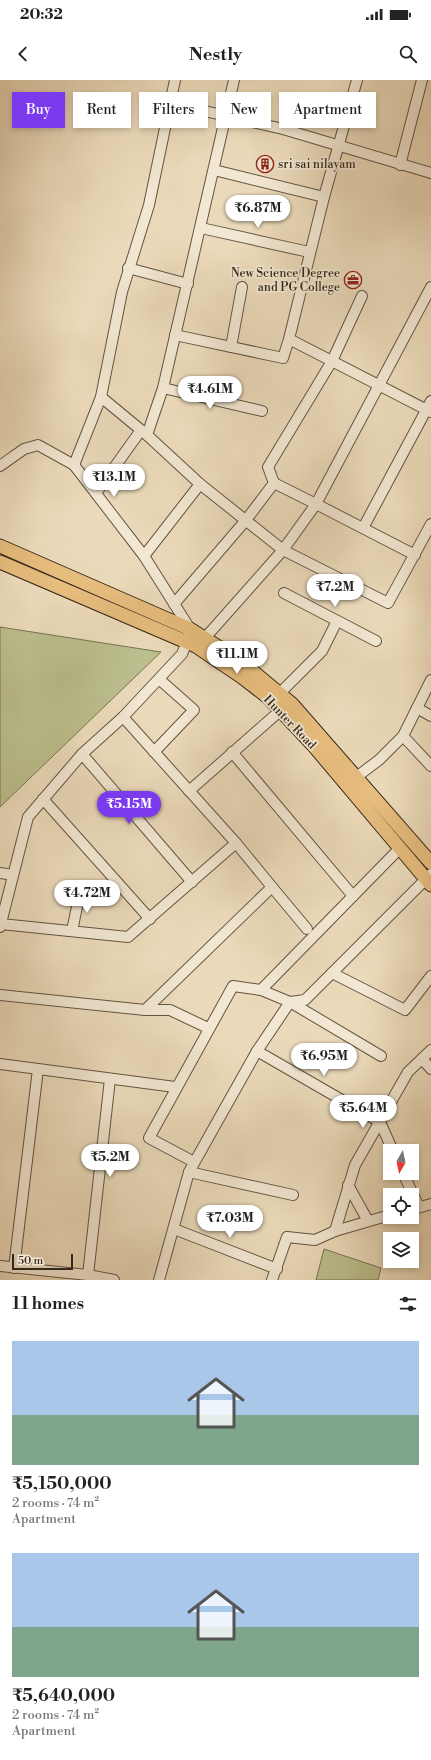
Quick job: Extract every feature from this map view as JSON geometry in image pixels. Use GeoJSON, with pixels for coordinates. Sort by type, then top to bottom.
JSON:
{"type":"FeatureCollection","features":[{"type":"Feature","properties":{"kind":"main road","name":"Hunter Road"},"geometry":{"type":"LineString","coordinates":[[0,546],[189,636],[242,677],[281,710],[430,859]]}},
{"type":"Feature","properties":{"kind":"main road","name":"Hunter Road"},"geometry":{"type":"LineString","coordinates":[[0,562],[189,636],[205,638],[239,660],[280,693],[304,717],[357,785],[400,848],[429,879]]}},
{"type":"Feature","properties":{"kind":"street"},"geometry":{"type":"LineString","coordinates":[[172,92],[175,80]]}},
{"type":"Feature","properties":{"kind":"street"},"geometry":{"type":"LineString","coordinates":[[231,92],[234,80]]}},
{"type":"Feature","properties":{"kind":"street"},"geometry":{"type":"LineString","coordinates":[[175,335],[283,358],[289,339],[309,252],[357,80]]}},
{"type":"Feature","properties":{"kind":"street"},"geometry":{"type":"LineString","coordinates":[[400,165],[422,80]]}},
{"type":"Feature","properties":{"kind":"street"},"geometry":{"type":"LineString","coordinates":[[271,126],[338,144],[400,165],[431,173]]}},
{"type":"Feature","properties":{"kind":"street"},"geometry":{"type":"LineString","coordinates":[[74,465],[101,397],[122,292],[128,268],[149,205],[165,128]]}},
{"type":"Feature","properties":{"kind":"street"},"geometry":{"type":"LineString","coordinates":[[96,493],[144,432],[163,388],[224,128]]}},
{"type":"Feature","properties":{"kind":"street"},"geometry":{"type":"LineString","coordinates":[[214,170],[324,197]]}},
{"type":"Feature","properties":{"kind":"street"},"geometry":{"type":"LineString","coordinates":[[201,228],[309,252]]}},
{"type":"Feature","properties":{"kind":"street"},"geometry":{"type":"LineString","coordinates":[[128,268],[188,284]]}},
{"type":"Feature","properties":{"kind":"street"},"geometry":{"type":"LineString","coordinates":[[230,347],[242,287]]}},
{"type":"Feature","properties":{"kind":"street"},"geometry":{"type":"LineString","coordinates":[[205,638],[283,550],[316,504],[380,386],[431,287]]}},
{"type":"Feature","properties":{"kind":"street"},"geometry":{"type":"LineString","coordinates":[[362,296],[332,361],[268,467],[274,483],[415,555]]}},
{"type":"Feature","properties":{"kind":"street"},"geometry":{"type":"LineString","coordinates":[[289,339],[380,386],[430,408],[363,528]]}},
{"type":"Feature","properties":{"kind":"street"},"geometry":{"type":"LineString","coordinates":[[163,388],[262,411]]}},
{"type":"Feature","properties":{"kind":"street"},"geometry":{"type":"LineString","coordinates":[[101,397],[144,432],[200,484],[283,550],[388,603],[431,524]]}},
{"type":"Feature","properties":{"kind":"street"},"geometry":{"type":"LineString","coordinates":[[0,466],[24,449],[38,446],[74,465],[144,556],[174,604],[189,636],[182,654],[123,717],[82,754],[28,818],[0,926],[128,937],[236,843]]}},
{"type":"Feature","properties":{"kind":"street"},"geometry":{"type":"LineString","coordinates":[[174,604],[246,520],[274,483]]}},
{"type":"Feature","properties":{"kind":"street"},"geometry":{"type":"LineString","coordinates":[[144,556],[200,484]]}},
{"type":"Feature","properties":{"kind":"street"},"geometry":{"type":"LineString","coordinates":[[284,593],[376,641]]}},
{"type":"Feature","properties":{"kind":"street"},"geometry":{"type":"LineString","coordinates":[[280,693],[322,651],[337,621]]}},
{"type":"Feature","properties":{"kind":"street"},"geometry":{"type":"LineString","coordinates":[[154,752],[194,710],[159,679]]}},
{"type":"Feature","properties":{"kind":"street"},"geometry":{"type":"LineString","coordinates":[[357,785],[403,736],[431,680]]}},
{"type":"Feature","properties":{"kind":"street"},"geometry":{"type":"LineString","coordinates":[[417,708],[431,716]]}},
{"type":"Feature","properties":{"kind":"street"},"geometry":{"type":"LineString","coordinates":[[189,791],[281,710]]}},
{"type":"Feature","properties":{"kind":"street"},"geometry":{"type":"LineString","coordinates":[[123,717],[236,843],[307,929]]}},
{"type":"Feature","properties":{"kind":"street"},"geometry":{"type":"LineString","coordinates":[[403,736],[431,766]]}},
{"type":"Feature","properties":{"kind":"street"},"geometry":{"type":"LineString","coordinates":[[232,752],[353,896]]}},
{"type":"Feature","properties":{"kind":"street"},"geometry":{"type":"LineString","coordinates":[[82,754],[192,882]]}},
{"type":"Feature","properties":{"kind":"street"},"geometry":{"type":"LineString","coordinates":[[43,799],[150,918]]}},
{"type":"Feature","properties":{"kind":"street"},"geometry":{"type":"LineString","coordinates":[[261,990],[400,848]]}},
{"type":"Feature","properties":{"kind":"street"},"geometry":{"type":"LineString","coordinates":[[0,873],[13,875]]}},
{"type":"Feature","properties":{"kind":"street"},"geometry":{"type":"LineString","coordinates":[[159,1280],[189,1172],[257,1051],[290,1002],[305,1000],[429,879]]}},
{"type":"Feature","properties":{"kind":"street"},"geometry":{"type":"LineString","coordinates":[[145,1010],[272,887]]}},
{"type":"Feature","properties":{"kind":"street"},"geometry":{"type":"LineString","coordinates":[[72,931],[80,892]]}},
{"type":"Feature","properties":{"kind":"street"},"geometry":{"type":"LineString","coordinates":[[332,973],[405,1010],[431,976]]}},
{"type":"Feature","properties":{"kind":"street"},"geometry":{"type":"LineString","coordinates":[[194,1162],[149,1138],[175,1087],[233,986],[261,990],[290,1002],[381,1056]]}},
{"type":"Feature","properties":{"kind":"street"},"geometry":{"type":"LineString","coordinates":[[0,994],[145,1010],[170,1010],[208,1028]]}},
{"type":"Feature","properties":{"kind":"street"},"geometry":{"type":"LineString","coordinates":[[335,1231],[355,1165],[408,1072],[431,1050]]}},
{"type":"Feature","properties":{"kind":"street"},"geometry":{"type":"LineString","coordinates":[[257,1051],[380,1122],[390,1144]]}},
{"type":"Feature","properties":{"kind":"street"},"geometry":{"type":"LineString","coordinates":[[422,1059],[431,1070]]}},
{"type":"Feature","properties":{"kind":"street"},"geometry":{"type":"LineString","coordinates":[[0,1064],[175,1087]]}},
{"type":"Feature","properties":{"kind":"street"},"geometry":{"type":"LineString","coordinates":[[14,1268],[38,1069]]}},
{"type":"Feature","properties":{"kind":"street"},"geometry":{"type":"LineString","coordinates":[[88,1275],[110,1079]]}},
{"type":"Feature","properties":{"kind":"street"},"geometry":{"type":"LineString","coordinates":[[189,1172],[293,1195]]}},
{"type":"Feature","properties":{"kind":"street"},"geometry":{"type":"LineString","coordinates":[[407,1180],[424,1207]]}},
{"type":"Feature","properties":{"kind":"street"},"geometry":{"type":"LineString","coordinates":[[348,1185],[368,1221]]}},
{"type":"Feature","properties":{"kind":"street"},"geometry":{"type":"LineString","coordinates":[[272,1280],[287,1237],[315,1240],[335,1231],[383,1217]]}},
{"type":"Feature","properties":{"kind":"street"},"geometry":{"type":"LineString","coordinates":[[174,1230],[277,1269]]}},
{"type":"Feature","properties":{"kind":"street"},"geometry":{"type":"LineString","coordinates":[[0,1266],[88,1275],[114,1280]]}},
{"type":"Feature","properties":{"kind":"green space"},"geometry":{"type":"Polygon","coordinates":[[[0,627],[161,652],[0,807],[0,627]]]}},
{"type":"Feature","properties":{"kind":"green space"},"geometry":{"type":"Polygon","coordinates":[[[324,1249],[381,1268],[378,1280],[316,1280],[324,1249]]]}},
{"type":"Feature","properties":{"kind":"place","name":"sri sai nilayam"},"geometry":{"type":"Point","coordinates":[265,164]}},
{"type":"Feature","properties":{"kind":"place","name":"New Science Degree and PG College"},"geometry":{"type":"Point","coordinates":[353,280]}}]}
